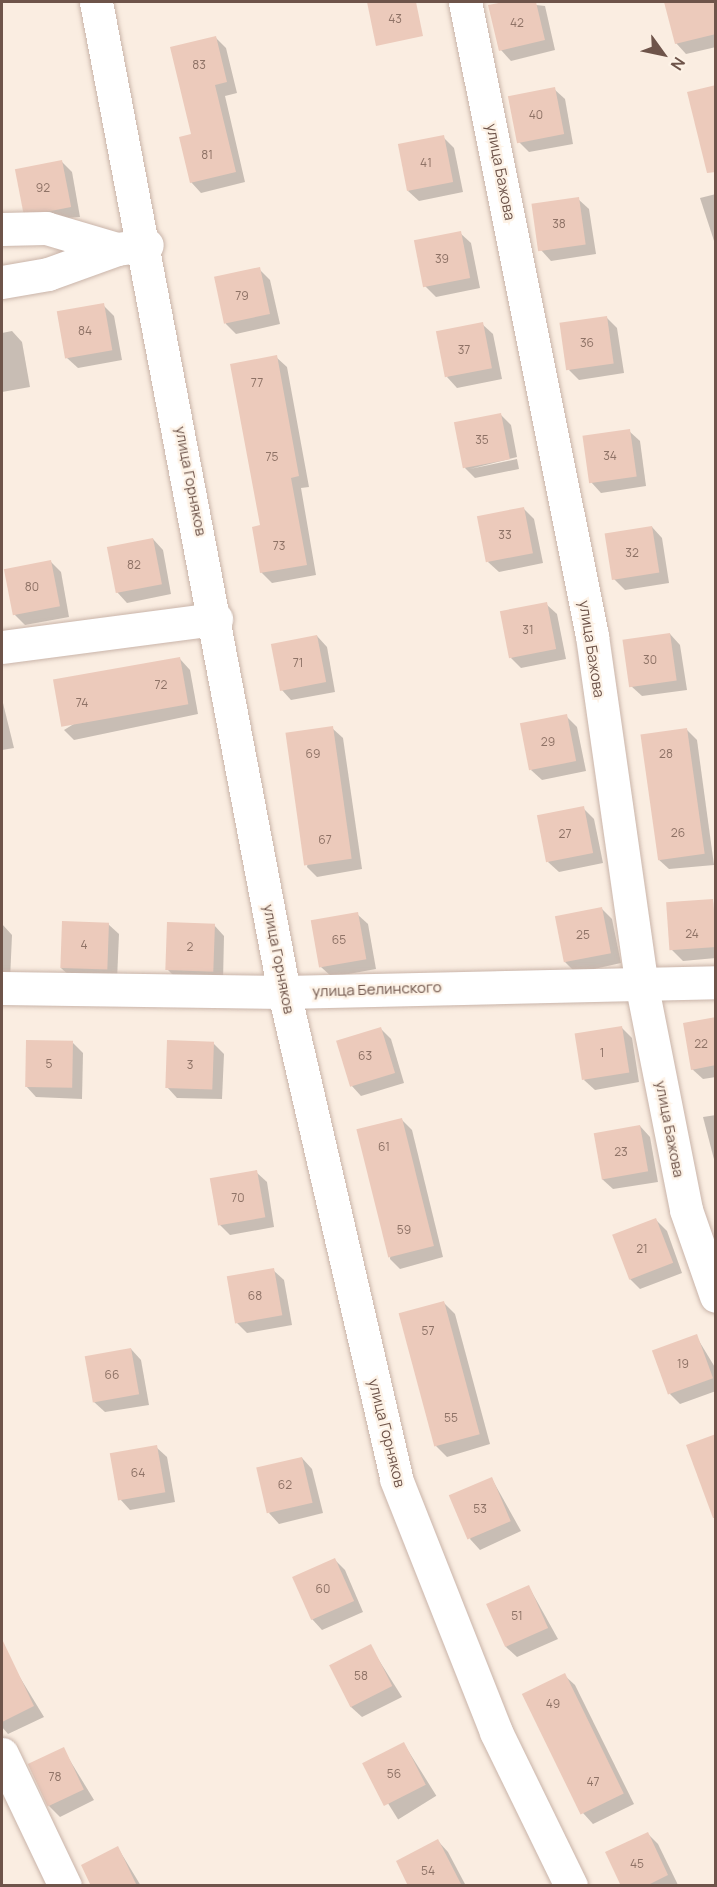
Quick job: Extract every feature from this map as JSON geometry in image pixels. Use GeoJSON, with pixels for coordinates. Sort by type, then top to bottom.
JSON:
{"type":"FeatureCollection","features":[{"type":"Feature","properties":{"kind":"street","name":"улица Горняков"},"geometry":{"type":"LineString","coordinates":[[96,2],[132,247],[216,619],[284,992],[396,1479],[496,1732],[571,1886]]}},
{"type":"Feature","properties":{"kind":"street","name":"улица Бажова"},"geometry":{"type":"LineString","coordinates":[[465,2],[592,636],[641,981],[686,1210],[716,1296]]}},
{"type":"Feature","properties":{"kind":"street"},"geometry":{"type":"LineString","coordinates":[[2,229],[46,228],[132,247]]}},
{"type":"Feature","properties":{"kind":"street"},"geometry":{"type":"LineString","coordinates":[[2,282],[48,274],[132,247]]}},
{"type":"Feature","properties":{"kind":"street"},"geometry":{"type":"LineString","coordinates":[[2,647],[216,619]]}},
{"type":"Feature","properties":{"kind":"street","name":"улица Белинского"},"geometry":{"type":"LineString","coordinates":[[2,987],[284,992],[641,981],[716,982]]}},
{"type":"Feature","properties":{"kind":"street"},"geometry":{"type":"LineString","coordinates":[[2,1754],[65,1886]]}},
{"type":"Feature","properties":{"kind":"building"},"geometry":{"type":"Polygon","coordinates":[[[367,2],[416,2],[423,36],[376,46],[367,2]]]}},
{"type":"Feature","properties":{"kind":"building"},"geometry":{"type":"Polygon","coordinates":[[[504,2],[536,2],[545,40],[499,51],[488,5],[504,2]]]}},
{"type":"Feature","properties":{"kind":"building"},"geometry":{"type":"Polygon","coordinates":[[[664,2],[716,2],[716,34],[675,44],[664,2]]]}},
{"type":"Feature","properties":{"kind":"building"},"geometry":{"type":"Polygon","coordinates":[[[216,36],[227,82],[215,85],[236,172],[190,183],[179,137],[191,134],[170,47],[216,36]]]}},
{"type":"Feature","properties":{"kind":"building"},"geometry":{"type":"Polygon","coordinates":[[[716,85],[716,172],[707,173],[687,92],[716,85]]]}},
{"type":"Feature","properties":{"kind":"building"},"geometry":{"type":"Polygon","coordinates":[[[555,87],[564,134],[517,143],[508,96],[555,87]]]}},
{"type":"Feature","properties":{"kind":"building"},"geometry":{"type":"Polygon","coordinates":[[[444,135],[453,182],[407,191],[398,144],[444,135]]]}},
{"type":"Feature","properties":{"kind":"building"},"geometry":{"type":"Polygon","coordinates":[[[62,160],[71,207],[24,216],[15,169],[62,160]]]}},
{"type":"Feature","properties":{"kind":"building"},"geometry":{"type":"Polygon","coordinates":[[[579,197],[586,245],[538,251],[531,204],[579,197]]]}},
{"type":"Feature","properties":{"kind":"building"},"geometry":{"type":"Polygon","coordinates":[[[461,231],[470,278],[423,287],[414,240],[461,231]]]}},
{"type":"Feature","properties":{"kind":"building"},"geometry":{"type":"Polygon","coordinates":[[[260,267],[270,314],[224,324],[214,277],[260,267]]]}},
{"type":"Feature","properties":{"kind":"building"},"geometry":{"type":"Polygon","coordinates":[[[104,303],[112,350],[65,359],[57,311],[104,303]]]}},
{"type":"Feature","properties":{"kind":"building"},"geometry":{"type":"Polygon","coordinates":[[[607,316],[614,364],[566,370],[559,323],[607,316]]]}},
{"type":"Feature","properties":{"kind":"building"},"geometry":{"type":"Polygon","coordinates":[[[483,322],[492,368],[445,377],[436,331],[483,322]]]}},
{"type":"Feature","properties":{"kind":"building"},"geometry":{"type":"Polygon","coordinates":[[[277,355],[299,476],[291,478],[307,565],[260,573],[252,527],[260,525],[230,364],[277,355]]]}},
{"type":"Feature","properties":{"kind":"building"},"geometry":{"type":"Polygon","coordinates":[[[501,413],[510,459],[463,468],[454,422],[501,413]]]}},
{"type":"Feature","properties":{"kind":"building"},"geometry":{"type":"Polygon","coordinates":[[[630,429],[637,477],[589,483],[582,436],[630,429]]]}},
{"type":"Feature","properties":{"kind":"building"},"geometry":{"type":"Polygon","coordinates":[[[524,507],[533,553],[486,562],[477,516],[524,507]]]}},
{"type":"Feature","properties":{"kind":"building"},"geometry":{"type":"Polygon","coordinates":[[[652,526],[659,572],[612,580],[605,534],[652,526]]]}},
{"type":"Feature","properties":{"kind":"building"},"geometry":{"type":"Polygon","coordinates":[[[153,538],[162,584],[116,593],[107,547],[153,538]]]}},
{"type":"Feature","properties":{"kind":"building"},"geometry":{"type":"Polygon","coordinates":[[[51,560],[60,606],[13,615],[4,569],[51,560]]]}},
{"type":"Feature","properties":{"kind":"building"},"geometry":{"type":"Polygon","coordinates":[[[547,602],[556,649],[509,658],[500,611],[547,602]]]}},
{"type":"Feature","properties":{"kind":"building"},"geometry":{"type":"Polygon","coordinates":[[[670,633],[677,681],[629,687],[622,640],[670,633]]]}},
{"type":"Feature","properties":{"kind":"building"},"geometry":{"type":"Polygon","coordinates":[[[317,635],[326,682],[280,691],[271,644],[317,635]]]}},
{"type":"Feature","properties":{"kind":"building"},"geometry":{"type":"Polygon","coordinates":[[[180,657],[188,704],[61,727],[53,679],[180,657]]]}},
{"type":"Feature","properties":{"kind":"building"},"geometry":{"type":"Polygon","coordinates":[[[567,714],[576,761],[529,770],[520,723],[567,714]]]}},
{"type":"Feature","properties":{"kind":"building"},"geometry":{"type":"Polygon","coordinates":[[[333,726],[352,859],[304,865],[285,733],[333,726]]]}},
{"type":"Feature","properties":{"kind":"building"},"geometry":{"type":"Polygon","coordinates":[[[687,728],[705,854],[658,860],[640,735],[687,728]]]}},
{"type":"Feature","properties":{"kind":"building"},"geometry":{"type":"Polygon","coordinates":[[[584,806],[593,853],[546,862],[537,815],[584,806]]]}},
{"type":"Feature","properties":{"kind":"building"},"geometry":{"type":"Polygon","coordinates":[[[713,899],[716,947],[669,950],[666,902],[713,899]]]}},
{"type":"Feature","properties":{"kind":"building"},"geometry":{"type":"Polygon","coordinates":[[[602,907],[611,953],[564,962],[555,916],[602,907]]]}},
{"type":"Feature","properties":{"kind":"building"},"geometry":{"type":"Polygon","coordinates":[[[358,912],[366,959],[319,968],[311,920],[358,912]]]}},
{"type":"Feature","properties":{"kind":"building"},"geometry":{"type":"Polygon","coordinates":[[[62,921],[109,923],[107,970],[60,968],[62,921]]]}},
{"type":"Feature","properties":{"kind":"building"},"geometry":{"type":"Polygon","coordinates":[[[167,922],[215,924],[213,972],[165,970],[167,922]]]}},
{"type":"Feature","properties":{"kind":"building"},"geometry":{"type":"Polygon","coordinates":[[[716,1017],[716,1065],[691,1070],[683,1023],[716,1017]]]}},
{"type":"Feature","properties":{"kind":"building"},"geometry":{"type":"Polygon","coordinates":[[[622,1026],[629,1072],[582,1080],[575,1034],[622,1026]]]}},
{"type":"Feature","properties":{"kind":"building"},"geometry":{"type":"Polygon","coordinates":[[[381,1027],[395,1073],[350,1087],[336,1041],[381,1027]]]}},
{"type":"Feature","properties":{"kind":"building"},"geometry":{"type":"Polygon","coordinates":[[[26,1040],[73,1041],[72,1088],[25,1087],[26,1040]]]}},
{"type":"Feature","properties":{"kind":"building"},"geometry":{"type":"Polygon","coordinates":[[[167,1040],[214,1042],[212,1090],[165,1088],[167,1040]]]}},
{"type":"Feature","properties":{"kind":"building"},"geometry":{"type":"Polygon","coordinates":[[[402,1118],[434,1246],[388,1257],[356,1129],[402,1118]]]}},
{"type":"Feature","properties":{"kind":"building"},"geometry":{"type":"Polygon","coordinates":[[[640,1125],[648,1171],[602,1179],[594,1133],[640,1125]]]}},
{"type":"Feature","properties":{"kind":"building"},"geometry":{"type":"Polygon","coordinates":[[[257,1170],[265,1217],[218,1226],[210,1178],[257,1170]]]}},
{"type":"Feature","properties":{"kind":"building"},"geometry":{"type":"Polygon","coordinates":[[[656,1218],[673,1263],[629,1280],[612,1235],[656,1218]]]}},
{"type":"Feature","properties":{"kind":"building"},"geometry":{"type":"Polygon","coordinates":[[[274,1268],[282,1315],[235,1324],[227,1276],[274,1268]]]}},
{"type":"Feature","properties":{"kind":"building"},"geometry":{"type":"Polygon","coordinates":[[[444,1301],[480,1434],[434,1446],[399,1313],[444,1301]]]}},
{"type":"Feature","properties":{"kind":"building"},"geometry":{"type":"Polygon","coordinates":[[[697,1334],[713,1378],[668,1395],[652,1350],[697,1334]]]}},
{"type":"Feature","properties":{"kind":"building"},"geometry":{"type":"Polygon","coordinates":[[[131,1348],[139,1394],[93,1402],[85,1356],[131,1348]]]}},
{"type":"Feature","properties":{"kind":"building"},"geometry":{"type":"Polygon","coordinates":[[[716,1434],[716,1518],[713,1518],[686,1445],[716,1434]]]}},
{"type":"Feature","properties":{"kind":"building"},"geometry":{"type":"Polygon","coordinates":[[[157,1445],[165,1492],[118,1501],[110,1453],[157,1445]]]}},
{"type":"Feature","properties":{"kind":"building"},"geometry":{"type":"Polygon","coordinates":[[[302,1457],[313,1503],[267,1513],[256,1468],[302,1457]]]}},
{"type":"Feature","properties":{"kind":"building"},"geometry":{"type":"Polygon","coordinates":[[[492,1477],[511,1521],[467,1540],[449,1495],[492,1477]]]}},
{"type":"Feature","properties":{"kind":"building"},"geometry":{"type":"Polygon","coordinates":[[[335,1558],[354,1601],[311,1620],[292,1577],[335,1558]]]}},
{"type":"Feature","properties":{"kind":"building"},"geometry":{"type":"Polygon","coordinates":[[[529,1585],[548,1628],[505,1647],[486,1604],[529,1585]]]}},
{"type":"Feature","properties":{"kind":"building"},"geometry":{"type":"Polygon","coordinates":[[[2,1639],[34,1706],[2,1722],[2,1639]]]}},
{"type":"Feature","properties":{"kind":"building"},"geometry":{"type":"Polygon","coordinates":[[[371,1644],[392,1686],[350,1707],[329,1665],[371,1644]]]}},
{"type":"Feature","properties":{"kind":"building"},"geometry":{"type":"Polygon","coordinates":[[[565,1673],[624,1793],[581,1814],[522,1694],[565,1673]]]}},
{"type":"Feature","properties":{"kind":"building"},"geometry":{"type":"Polygon","coordinates":[[[404,1742],[426,1785],[384,1806],[362,1763],[404,1742]]]}},
{"type":"Feature","properties":{"kind":"building"},"geometry":{"type":"Polygon","coordinates":[[[64,1747],[84,1790],[48,1807],[28,1764],[64,1747]]]}},
{"type":"Feature","properties":{"kind":"building"},"geometry":{"type":"Polygon","coordinates":[[[648,1832],[668,1875],[646,1886],[621,1886],[605,1852],[648,1832]]]}},
{"type":"Feature","properties":{"kind":"building"},"geometry":{"type":"Polygon","coordinates":[[[438,1839],[462,1886],[408,1886],[396,1861],[438,1839]]]}},
{"type":"Feature","properties":{"kind":"building"},"geometry":{"type":"Polygon","coordinates":[[[118,1846],[137,1886],[91,1886],[81,1865],[118,1846]]]}}]}
